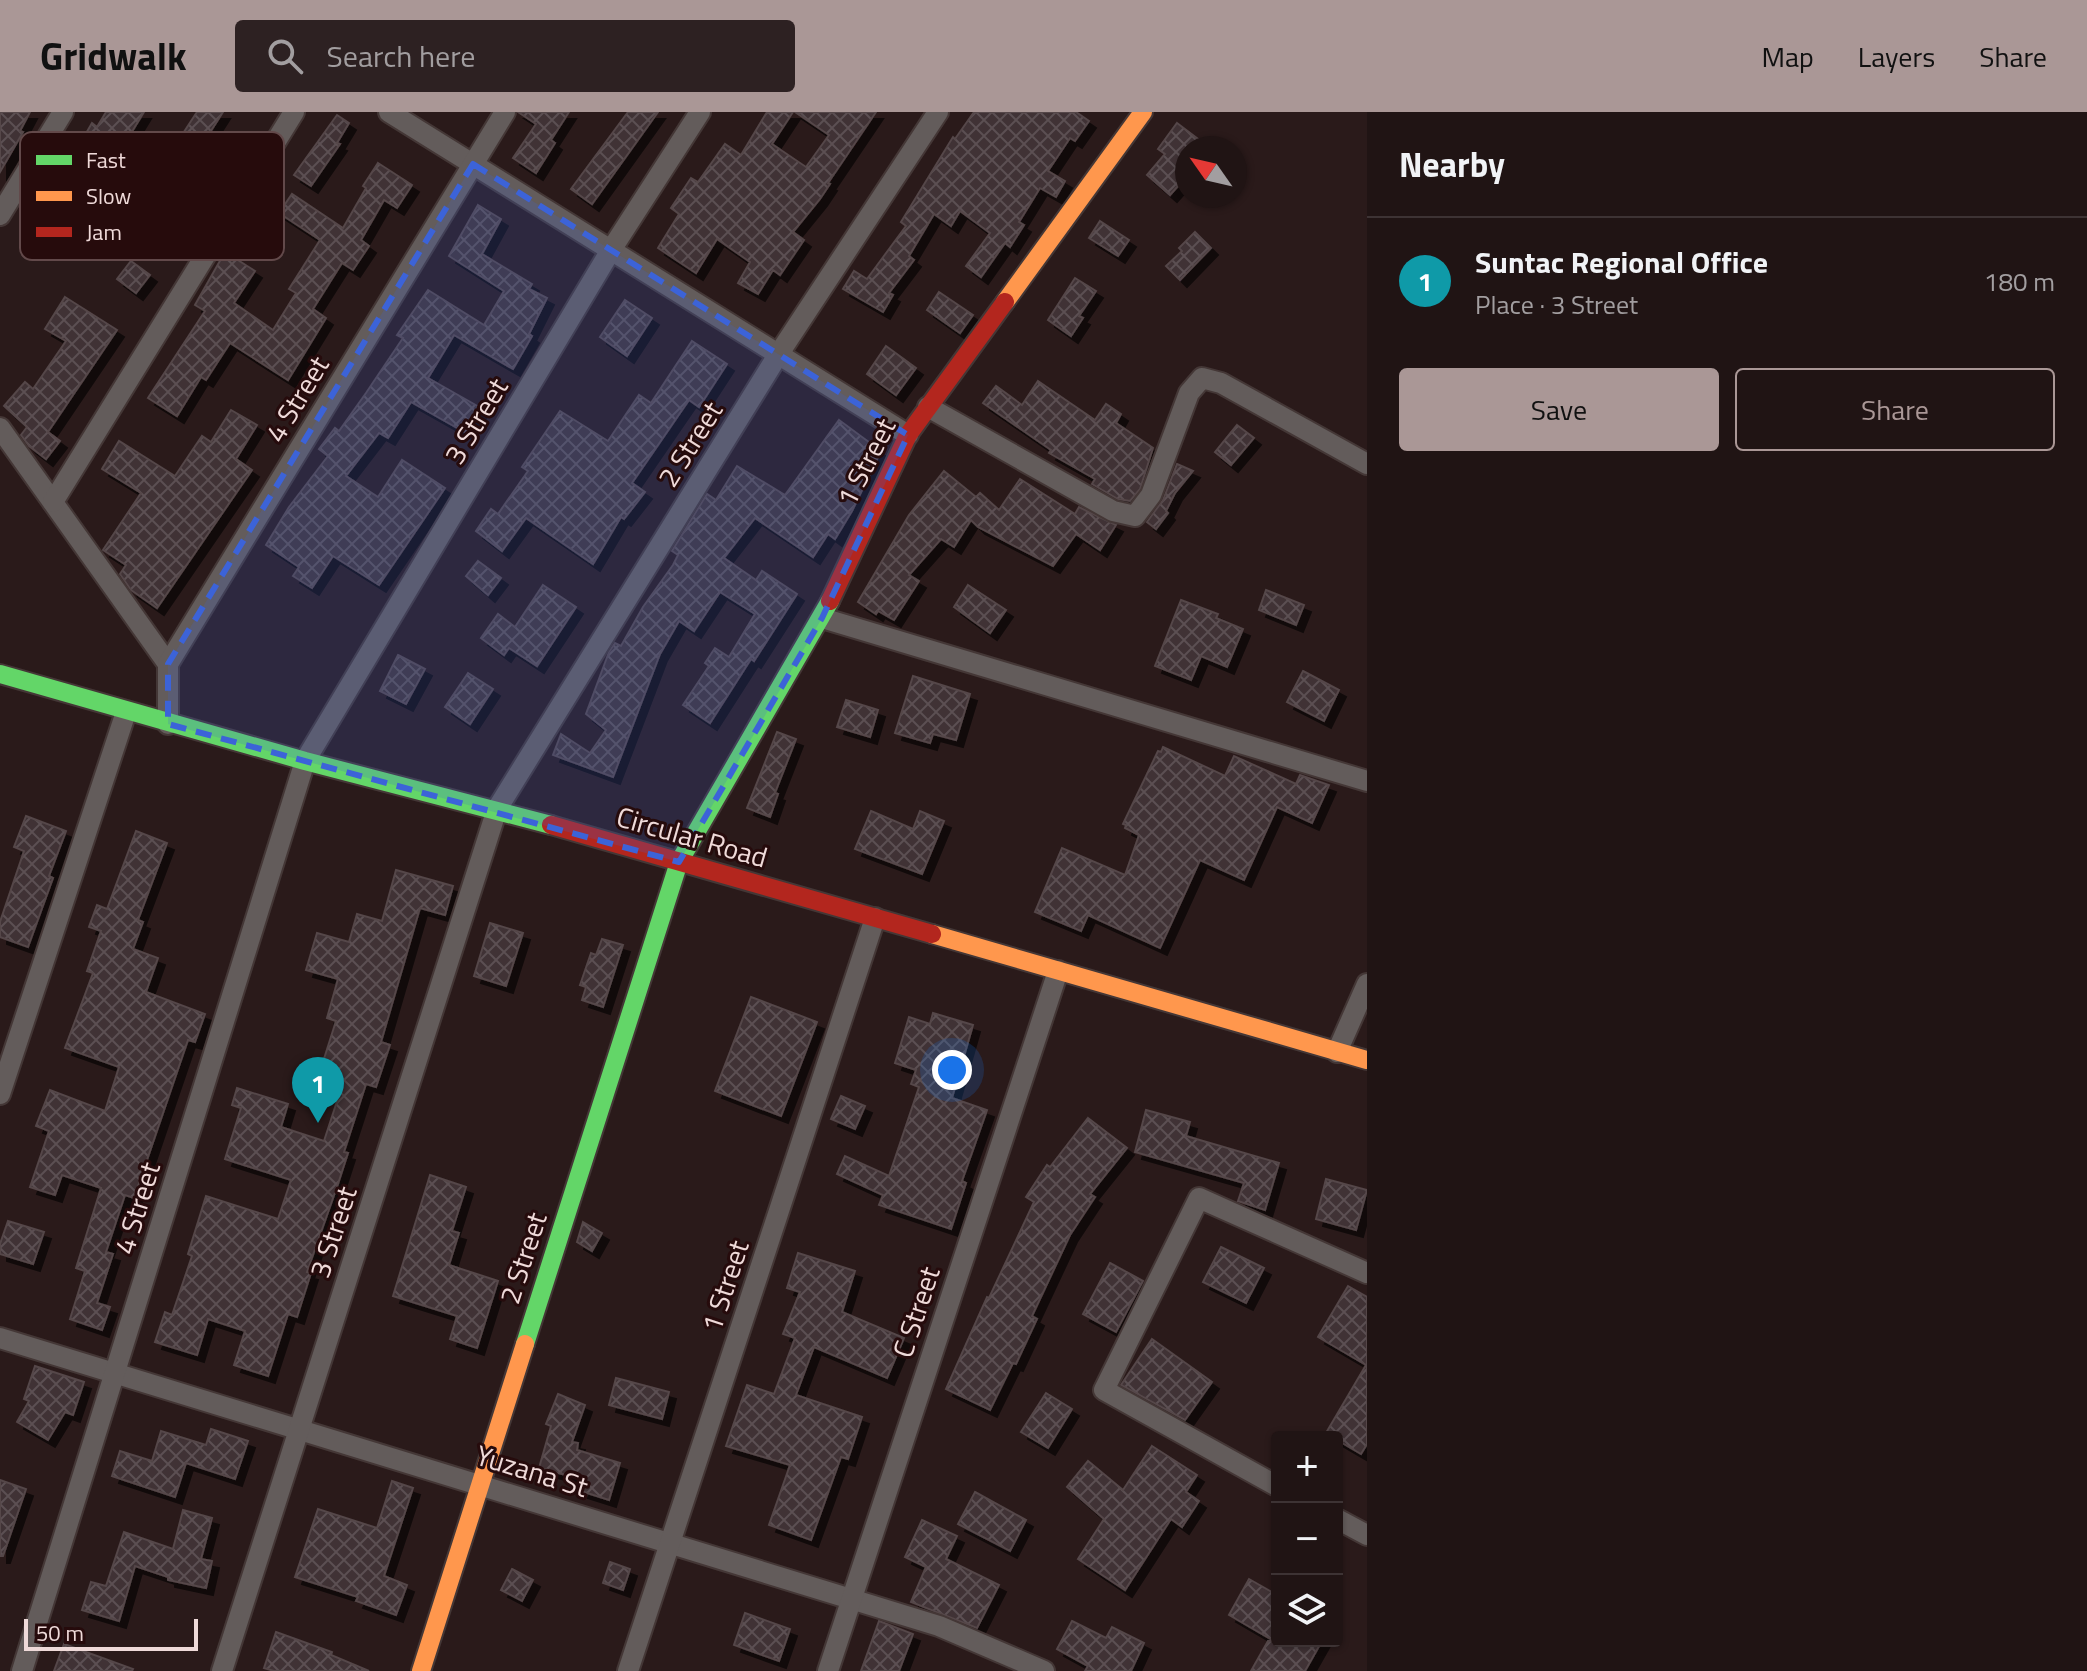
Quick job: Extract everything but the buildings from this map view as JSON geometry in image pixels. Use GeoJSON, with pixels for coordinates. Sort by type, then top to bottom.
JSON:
{"type":"FeatureCollection","features":[{"type":"Feature","properties":{"kind":"street"},"geometry":{"type":"LineString","coordinates":[[51,132],[63,112]]}},
{"type":"Feature","properties":{"kind":"street"},"geometry":{"type":"LineString","coordinates":[[282,132],[294,112]]}},
{"type":"Feature","properties":{"kind":"street"},"geometry":{"type":"LineString","coordinates":[[389,112],[908,435]]}},
{"type":"Feature","properties":{"kind":"street","name":"4 Street"},"geometry":{"type":"LineString","coordinates":[[168,664],[505,112]]}},
{"type":"Feature","properties":{"kind":"street","name":"3 Street"},"geometry":{"type":"LineString","coordinates":[[305,761],[611,250],[700,112]]}},
{"type":"Feature","properties":{"kind":"street","name":"2 Street"},"geometry":{"type":"LineString","coordinates":[[497,809],[778,355],[938,112]]}},
{"type":"Feature","properties":{"kind":"street","name":"1 Street"},"geometry":{"type":"LineString","coordinates":[[679,862],[822,618],[908,435],[1143,112]]}},
{"type":"Feature","properties":{"kind":"street"},"geometry":{"type":"LineString","coordinates":[[0,215],[20,182]]}},
{"type":"Feature","properties":{"kind":"street"},"geometry":{"type":"LineString","coordinates":[[53,502],[203,260]]}},
{"type":"Feature","properties":{"kind":"street"},"geometry":{"type":"LineString","coordinates":[[928,407],[1113,511],[1135,516],[1151,495],[1189,393],[1202,378],[1221,383],[1367,464]]}},
{"type":"Feature","properties":{"kind":"street"},"geometry":{"type":"LineString","coordinates":[[0,428],[168,664],[168,724]]}},
{"type":"Feature","properties":{"kind":"street"},"geometry":{"type":"LineString","coordinates":[[822,618],[1367,781]]}},
{"type":"Feature","properties":{"kind":"street","name":"Circular Road"},"geometry":{"type":"LineString","coordinates":[[0,674],[168,724],[497,809],[1367,1060]]}},
{"type":"Feature","properties":{"kind":"street"},"geometry":{"type":"LineString","coordinates":[[0,1094],[126,712]]}},
{"type":"Feature","properties":{"kind":"street","name":"4 Street"},"geometry":{"type":"LineString","coordinates":[[22,1671],[305,761]]}},
{"type":"Feature","properties":{"kind":"street","name":"3 Street"},"geometry":{"type":"LineString","coordinates":[[222,1671],[497,809]]}},
{"type":"Feature","properties":{"kind":"street","name":"2 Street"},"geometry":{"type":"LineString","coordinates":[[421,1671],[679,862]]}},
{"type":"Feature","properties":{"kind":"street","name":"1 Street"},"geometry":{"type":"LineString","coordinates":[[628,1671],[875,918]]}},
{"type":"Feature","properties":{"kind":"street","name":"C Street"},"geometry":{"type":"LineString","coordinates":[[828,1671],[1058,971]]}},
{"type":"Feature","properties":{"kind":"street"},"geometry":{"type":"LineString","coordinates":[[1337,1052],[1367,984]]}},
{"type":"Feature","properties":{"kind":"street"},"geometry":{"type":"LineString","coordinates":[[1271,1483],[1104,1390],[1199,1198],[1367,1273]]}},
{"type":"Feature","properties":{"kind":"street","name":"Yuzana St"},"geometry":{"type":"LineString","coordinates":[[0,1338],[939,1626],[1044,1671]]}},
{"type":"Feature","properties":{"kind":"street"},"geometry":{"type":"LineString","coordinates":[[1343,1522],[1367,1535]]}},
{"type":"Feature","properties":{"kind":"highlighted area"},"geometry":{"type":"Polygon","coordinates":[[[473,164],[908,435],[822,618],[679,862],[168,724],[168,664],[473,164]]]}},
{"type":"Feature","properties":{"kind":"traffic: fast"},"geometry":{"type":"LineString","coordinates":[[525,1344],[679,862],[830,601]]}},
{"type":"Feature","properties":{"kind":"traffic: fast"},"geometry":{"type":"LineString","coordinates":[[0,674],[305,761],[551,825]]}},
{"type":"Feature","properties":{"kind":"traffic: slow"},"geometry":{"type":"LineString","coordinates":[[1005,302],[1143,112]]}},
{"type":"Feature","properties":{"kind":"traffic: slow"},"geometry":{"type":"LineString","coordinates":[[932,934],[1367,1060]]}},
{"type":"Feature","properties":{"kind":"traffic: slow"},"geometry":{"type":"LineString","coordinates":[[421,1671],[525,1344]]}},
{"type":"Feature","properties":{"kind":"traffic: jam"},"geometry":{"type":"LineString","coordinates":[[830,601],[908,435],[1005,302]]}},
{"type":"Feature","properties":{"kind":"traffic: jam"},"geometry":{"type":"LineString","coordinates":[[551,825],[932,934]]}},
{"type":"Feature","properties":{"kind":"place","name":"Suntac Regional Office"},"geometry":{"type":"Point","coordinates":[318,1123]}}]}
